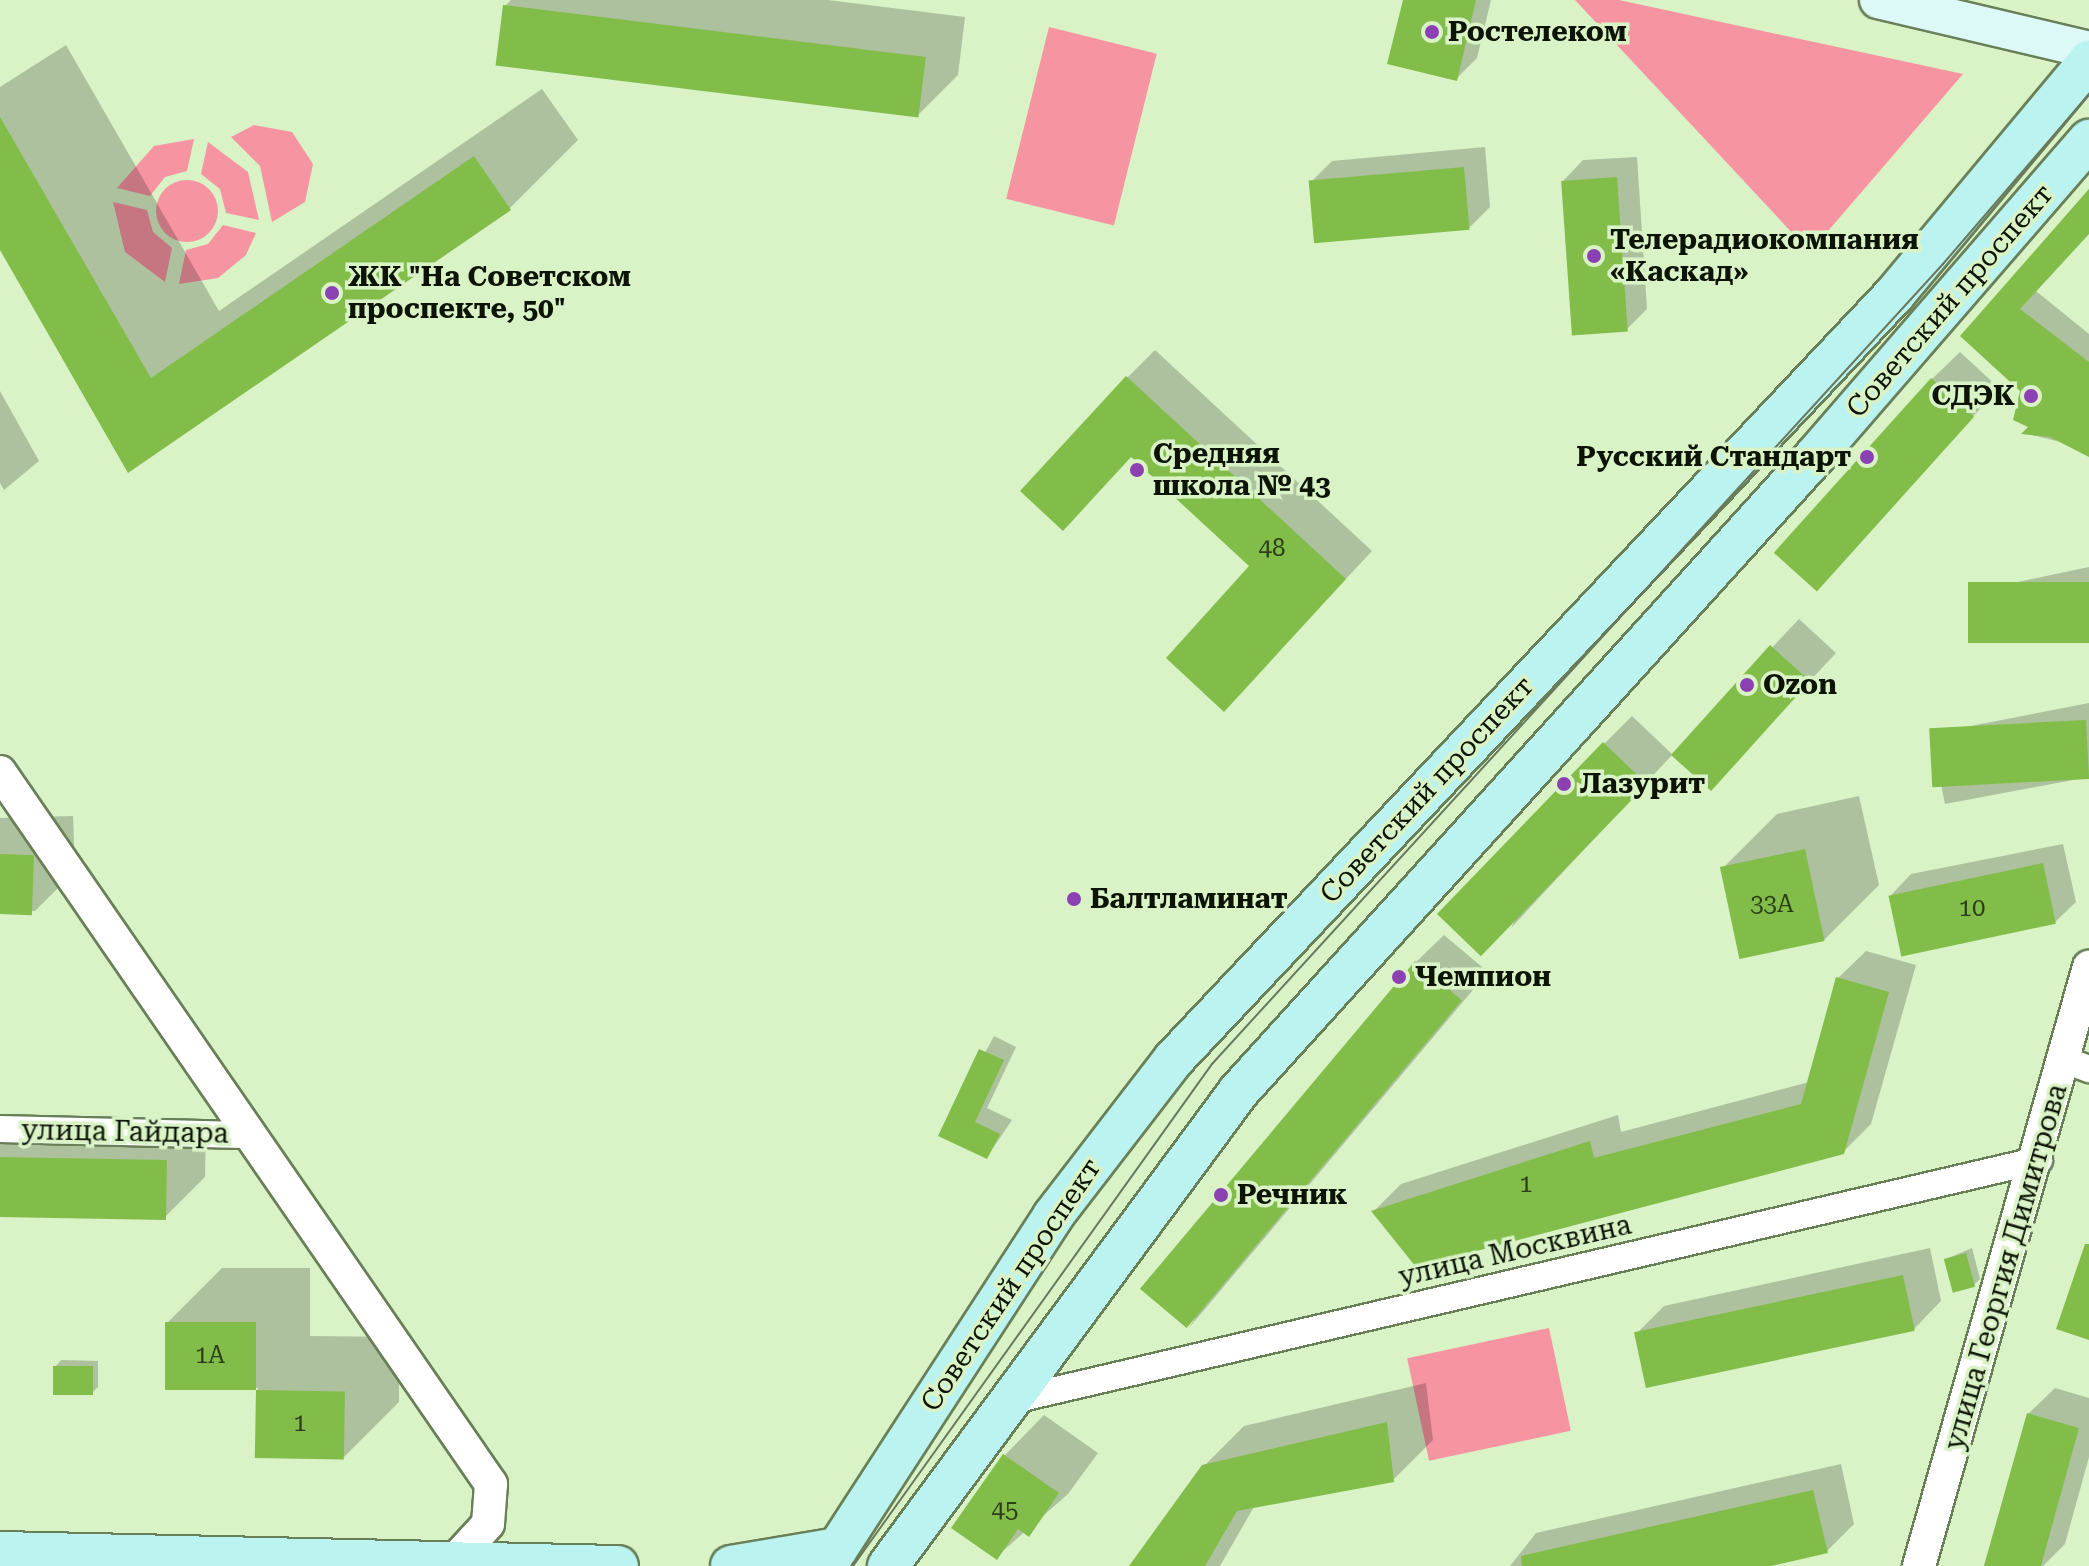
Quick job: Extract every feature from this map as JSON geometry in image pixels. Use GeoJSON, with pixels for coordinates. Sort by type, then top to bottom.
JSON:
{"type":"FeatureCollection","features":[{"type":"Feature","properties":{"kind":"main road"},"geometry":{"type":"LineString","coordinates":[[1878,0],[1928,6],[2089,50]]}},
{"type":"Feature","properties":{"kind":"main road","name":"Советский проспект"},"geometry":{"type":"LineString","coordinates":[[831,1557],[1053,1216],[1174,1059],[1894,295],[2089,61]]}},
{"type":"Feature","properties":{"kind":"main road","name":"Советский проспект"},"geometry":{"type":"LineString","coordinates":[[888,1566],[1006,1402],[1239,1091],[1816,455],[2089,140]]}},
{"type":"Feature","properties":{"kind":"main road"},"geometry":{"type":"LineString","coordinates":[[0,1552],[211,1561],[454,1561],[618,1566]]}},
{"type":"Feature","properties":{"kind":"main road"},"geometry":{"type":"LineString","coordinates":[[731,1566],[831,1557]]}},
{"type":"Feature","properties":{"kind":"street"},"geometry":{"type":"LineString","coordinates":[[0,772],[491,1484],[488,1524],[454,1561]]}},
{"type":"Feature","properties":{"kind":"street","name":"улица Георгия Димитрова"},"geometry":{"type":"LineString","coordinates":[[1919,1566],[2039,1160],[2077,1064],[2089,967]]}},
{"type":"Feature","properties":{"kind":"street","name":"улица Гайдара"},"geometry":{"type":"LineString","coordinates":[[0,1129],[250,1135]]}},
{"type":"Feature","properties":{"kind":"street","name":"улица Москвина"},"geometry":{"type":"LineString","coordinates":[[1006,1402],[2039,1160]]}},
{"type":"Feature","properties":{"kind":"shaded area"},"geometry":{"type":"Polygon","coordinates":[[[1575,0],[1619,0],[1963,74],[1810,252],[1575,0]]]}},
{"type":"Feature","properties":{"kind":"shaded area"},"geometry":{"type":"Polygon","coordinates":[[[1049,27],[1157,54],[1114,226],[1006,199],[1049,27]]]}},
{"type":"Feature","properties":{"kind":"shaded area"},"geometry":{"type":"Polygon","coordinates":[[[254,125],[292,132],[313,164],[305,202],[272,222],[260,166],[231,137],[254,125]]]}},
{"type":"Feature","properties":{"kind":"shaded area"},"geometry":{"type":"Polygon","coordinates":[[[194,139],[187,171],[165,177],[150,196],[117,188],[154,146],[194,139]]]}},
{"type":"Feature","properties":{"kind":"shaded area"},"geometry":{"type":"Polygon","coordinates":[[[208,142],[248,172],[259,220],[226,213],[220,189],[201,174],[208,142]]]}},
{"type":"Feature","properties":{"kind":"shaded area"},"geometry":{"type":"Polygon","coordinates":[[[187,180],[199,182],[209,189],[216,199],[216,223],[209,233],[199,240],[187,242],[175,240],[165,233],[158,223],[156,211],[158,199],[165,189],[175,182],[187,180]]]}},
{"type":"Feature","properties":{"kind":"shaded area"},"geometry":{"type":"Polygon","coordinates":[[[113,202],[147,210],[153,232],[172,248],[165,282],[125,252],[113,202]]]}},
{"type":"Feature","properties":{"kind":"shaded area"},"geometry":{"type":"Polygon","coordinates":[[[223,225],[256,233],[246,255],[218,278],[179,284],[186,250],[208,244],[223,225]]]}},
{"type":"Feature","properties":{"kind":"shaded area"},"geometry":{"type":"Polygon","coordinates":[[[1549,1328],[1571,1431],[1429,1461],[1407,1358],[1549,1328]]]}},
{"type":"Feature","properties":{"kind":"building","name":"Ростелеком"},"geometry":{"type":"Polygon","coordinates":[[[1403,0],[1476,0],[1457,81],[1387,64],[1403,0]]]}},
{"type":"Feature","properties":{"kind":"building"},"geometry":{"type":"Polygon","coordinates":[[[503,5],[926,57],[918,117],[496,66],[503,5]]]}},
{"type":"Feature","properties":{"kind":"building","name":"ЖК \"На Советском проспекте, 50\""},"geometry":{"type":"Polygon","coordinates":[[[0,117],[151,378],[474,156],[511,210],[128,473],[0,250],[0,117]]]}},
{"type":"Feature","properties":{"kind":"building"},"geometry":{"type":"Polygon","coordinates":[[[1464,167],[1469,230],[1314,243],[1309,181],[1464,167]]]}},
{"type":"Feature","properties":{"kind":"building","name":"Телерадиокомпания «Каскад»"},"geometry":{"type":"Polygon","coordinates":[[[1617,177],[1628,332],[1572,336],[1561,181],[1617,177]]]}},
{"type":"Feature","properties":{"kind":"building"},"geometry":{"type":"Polygon","coordinates":[[[2089,189],[2089,234],[2020,309],[2089,362],[2089,457],[2050,437],[2021,434],[2028,427],[2013,420],[2020,391],[1960,336],[2089,189]]]}},
{"type":"Feature","properties":{"kind":"building"},"geometry":{"type":"Polygon","coordinates":[[[1126,376],[1346,579],[1224,712],[1166,658],[1249,566],[1131,457],[1063,531],[1020,491],[1126,376]]]}},
{"type":"Feature","properties":{"kind":"building"},"geometry":{"type":"Polygon","coordinates":[[[1931,378],[1974,417],[1817,591],[1774,553],[1931,378]]]}},
{"type":"Feature","properties":{"kind":"building"},"geometry":{"type":"Polygon","coordinates":[[[1968,582],[2089,582],[2089,643],[1968,643],[1968,582]]]}},
{"type":"Feature","properties":{"kind":"building"},"geometry":{"type":"Polygon","coordinates":[[[1770,645],[1810,681],[1711,791],[1671,755],[1770,645]]]}},
{"type":"Feature","properties":{"kind":"building"},"geometry":{"type":"Polygon","coordinates":[[[2086,720],[2089,779],[1932,787],[1929,728],[2086,720]]]}},
{"type":"Feature","properties":{"kind":"building"},"geometry":{"type":"Polygon","coordinates":[[[1603,742],[1647,784],[1481,956],[1437,914],[1603,742]]]}},
{"type":"Feature","properties":{"kind":"building"},"geometry":{"type":"Polygon","coordinates":[[[1805,849],[1825,941],[1739,959],[1720,867],[1805,849]]]}},
{"type":"Feature","properties":{"kind":"building"},"geometry":{"type":"Polygon","coordinates":[[[0,854],[34,855],[32,915],[0,914],[0,854]]]}},
{"type":"Feature","properties":{"kind":"building"},"geometry":{"type":"Polygon","coordinates":[[[2043,863],[2056,924],[1901,956],[1888,896],[2043,863]]]}},
{"type":"Feature","properties":{"kind":"building"},"geometry":{"type":"Polygon","coordinates":[[[1415,961],[1462,1000],[1187,1328],[1140,1289],[1415,961]]]}},
{"type":"Feature","properties":{"kind":"building"},"geometry":{"type":"Polygon","coordinates":[[[1836,977],[1889,992],[1844,1154],[1416,1267],[1371,1211],[1590,1141],[1594,1158],[1801,1104],[1836,977]]]}},
{"type":"Feature","properties":{"kind":"building"},"geometry":{"type":"Polygon","coordinates":[[[979,1049],[1004,1060],[975,1122],[1000,1134],[987,1159],[938,1136],[979,1049]]]}},
{"type":"Feature","properties":{"kind":"building"},"geometry":{"type":"Polygon","coordinates":[[[0,1157],[167,1160],[166,1220],[0,1217],[0,1157]]]}},
{"type":"Feature","properties":{"kind":"building"},"geometry":{"type":"Polygon","coordinates":[[[2085,1244],[2089,1244],[2089,1340],[2056,1329],[2085,1244]]]}},
{"type":"Feature","properties":{"kind":"building"},"geometry":{"type":"Polygon","coordinates":[[[1966,1253],[1975,1287],[1953,1293],[1944,1259],[1966,1253]]]}},
{"type":"Feature","properties":{"kind":"building"},"geometry":{"type":"Polygon","coordinates":[[[1903,1275],[1915,1331],[1646,1388],[1634,1332],[1903,1275]]]}},
{"type":"Feature","properties":{"kind":"building"},"geometry":{"type":"Polygon","coordinates":[[[165,1322],[256,1322],[256,1390],[165,1390],[165,1322]]]}},
{"type":"Feature","properties":{"kind":"building"},"geometry":{"type":"Polygon","coordinates":[[[53,1366],[93,1366],[93,1395],[53,1395],[53,1366]]]}},
{"type":"Feature","properties":{"kind":"building"},"geometry":{"type":"Polygon","coordinates":[[[256,1390],[345,1392],[344,1460],[255,1458],[256,1390]]]}},
{"type":"Feature","properties":{"kind":"building"},"geometry":{"type":"Polygon","coordinates":[[[2027,1413],[2079,1428],[2041,1566],[1984,1566],[2027,1413]]]}},
{"type":"Feature","properties":{"kind":"building"},"geometry":{"type":"Polygon","coordinates":[[[1387,1422],[1394,1482],[1237,1511],[1205,1566],[1129,1566],[1202,1465],[1387,1422]]]}},
{"type":"Feature","properties":{"kind":"building"},"geometry":{"type":"Polygon","coordinates":[[[1003,1454],[1059,1493],[1029,1537],[1018,1529],[997,1560],[951,1528],[1003,1454]]]}},
{"type":"Feature","properties":{"kind":"building"},"geometry":{"type":"Polygon","coordinates":[[[1813,1490],[1828,1553],[1771,1566],[1522,1566],[1521,1556],[1813,1490]]]}},
{"type":"Feature","properties":{"kind":"tram line"},"geometry":{"type":"LineString","coordinates":[[853,1566],[1212,1064],[1943,264],[2089,94]]}},
{"type":"Feature","properties":{"kind":"place","name":"Ростелеком"},"geometry":{"type":"Point","coordinates":[1432,32]}},
{"type":"Feature","properties":{"kind":"place","name":"Телерадиокомпания «Каскад»"},"geometry":{"type":"Point","coordinates":[1594,256]}},
{"type":"Feature","properties":{"kind":"place","name":"ЖК \"На Советском проспекте, 50\""},"geometry":{"type":"Point","coordinates":[332,293]}},
{"type":"Feature","properties":{"kind":"place","name":"СДЭК"},"geometry":{"type":"Point","coordinates":[2031,396]}},
{"type":"Feature","properties":{"kind":"place","name":"Русский Стандарт"},"geometry":{"type":"Point","coordinates":[1867,457]}},
{"type":"Feature","properties":{"kind":"place","name":"Средняя школа № 43"},"geometry":{"type":"Point","coordinates":[1137,470]}},
{"type":"Feature","properties":{"kind":"place","name":"Ozon"},"geometry":{"type":"Point","coordinates":[1747,685]}},
{"type":"Feature","properties":{"kind":"place","name":"Лазурит"},"geometry":{"type":"Point","coordinates":[1564,784]}},
{"type":"Feature","properties":{"kind":"place","name":"Балтламинат"},"geometry":{"type":"Point","coordinates":[1074,899]}},
{"type":"Feature","properties":{"kind":"place","name":"Чемпион"},"geometry":{"type":"Point","coordinates":[1399,977]}},
{"type":"Feature","properties":{"kind":"place","name":"Речник"},"geometry":{"type":"Point","coordinates":[1221,1195]}}]}
